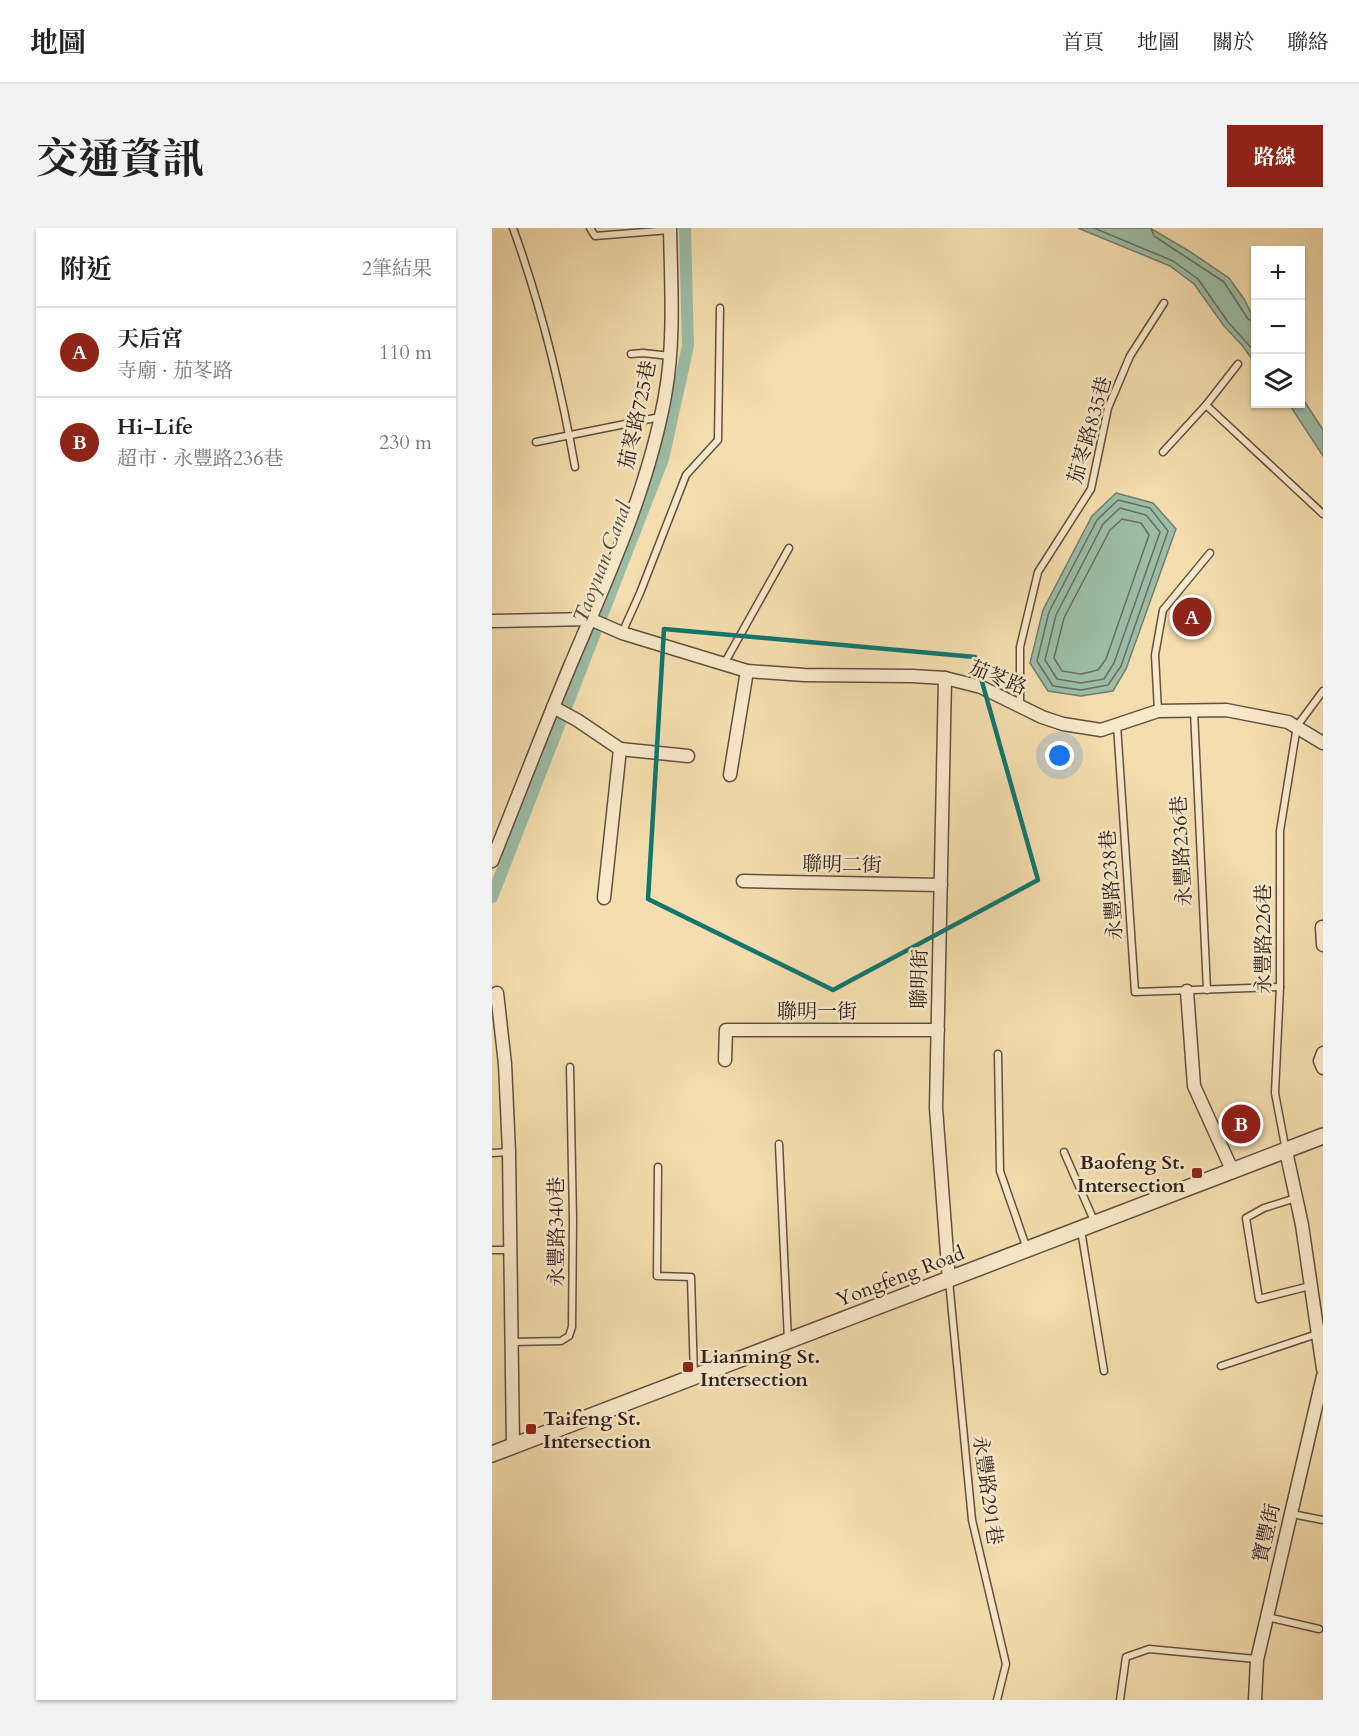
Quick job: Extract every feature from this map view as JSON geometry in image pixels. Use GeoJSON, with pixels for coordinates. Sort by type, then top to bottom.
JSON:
{"type":"FeatureCollection","features":[{"type":"Feature","properties":{"kind":"street","name":"茄苳路725巷"},"geometry":{"type":"LineString","coordinates":[[492,861],[593,620],[636,503],[665,396],[670,356],[670,229]]}},
{"type":"Feature","properties":{"kind":"street","name":"茄苳路"},"geometry":{"type":"LineString","coordinates":[[593,620],[619,631],[747,671],[804,675],[945,678],[981,687],[1042,717],[1063,724],[1101,730],[1158,711],[1226,710],[1288,722],[1323,743]]}},
{"type":"Feature","properties":{"kind":"street"},"geometry":{"type":"LineString","coordinates":[[492,621],[593,620]]}},
{"type":"Feature","properties":{"kind":"street"},"geometry":{"type":"LineString","coordinates":[[730,775],[747,671]]}},
{"type":"Feature","properties":{"kind":"street","name":"聯明街"},"geometry":{"type":"LineString","coordinates":[[945,678],[936,1108],[949,1280]]}},
{"type":"Feature","properties":{"kind":"street"},"geometry":{"type":"LineString","coordinates":[[556,709],[577,720],[620,749],[688,756]]}},
{"type":"Feature","properties":{"kind":"street"},"geometry":{"type":"LineString","coordinates":[[604,898],[620,749]]}},
{"type":"Feature","properties":{"kind":"street","name":"聯明二街"},"geometry":{"type":"LineString","coordinates":[[743,881],[941,885]]}},
{"type":"Feature","properties":{"kind":"street"},"geometry":{"type":"LineString","coordinates":[[1322,927],[1323,945]]}},
{"type":"Feature","properties":{"kind":"street"},"geometry":{"type":"LineString","coordinates":[[1187,992],[1194,1086],[1233,1172]]}},
{"type":"Feature","properties":{"kind":"street"},"geometry":{"type":"LineString","coordinates":[[497,993],[506,1064],[513,1447]]}},
{"type":"Feature","properties":{"kind":"street","name":"聯明一街"},"geometry":{"type":"LineString","coordinates":[[725,1060],[726,1030],[938,1030]]}},
{"type":"Feature","properties":{"kind":"street"},"geometry":{"type":"LineString","coordinates":[[1323,1053],[1320,1061],[1323,1068]]}},
{"type":"Feature","properties":{"kind":"street"},"geometry":{"type":"LineString","coordinates":[[492,1093],[506,1093]]}},
{"type":"Feature","properties":{"kind":"street","name":"Yongfeng Road"},"geometry":{"type":"LineString","coordinates":[[492,1454],[1323,1136]]}},
{"type":"Feature","properties":{"kind":"street"},"geometry":{"type":"LineString","coordinates":[[1286,1151],[1311,1286],[1323,1369]]}},
{"type":"Feature","properties":{"kind":"street","name":"寶豐街"},"geometry":{"type":"LineString","coordinates":[[1255,1700],[1257,1659],[1323,1376]]}},
{"type":"Feature","properties":{"kind":"lane"},"geometry":{"type":"LineString","coordinates":[[513,228],[530,276],[575,467]]}},
{"type":"Feature","properties":{"kind":"lane"},"geometry":{"type":"LineString","coordinates":[[590,228],[595,236],[670,229]]}},
{"type":"Feature","properties":{"kind":"lane","name":"茄苳路835巷"},"geometry":{"type":"LineString","coordinates":[[1020,706],[1020,647],[1038,572],[1091,489],[1108,408],[1130,356],[1164,303]]}},
{"type":"Feature","properties":{"kind":"lane"},"geometry":{"type":"LineString","coordinates":[[619,631],[644,583],[686,475],[717,440],[720,308]]}},
{"type":"Feature","properties":{"kind":"lane"},"geometry":{"type":"LineString","coordinates":[[631,354],[670,356]]}},
{"type":"Feature","properties":{"kind":"lane"},"geometry":{"type":"LineString","coordinates":[[1163,452],[1206,405],[1238,364]]}},
{"type":"Feature","properties":{"kind":"lane"},"geometry":{"type":"LineString","coordinates":[[1206,405],[1323,514]]}},
{"type":"Feature","properties":{"kind":"lane"},"geometry":{"type":"LineString","coordinates":[[536,442],[660,417]]}},
{"type":"Feature","properties":{"kind":"lane"},"geometry":{"type":"LineString","coordinates":[[724,665],[789,548]]}},
{"type":"Feature","properties":{"kind":"lane"},"geometry":{"type":"LineString","coordinates":[[1158,711],[1155,654],[1163,610],[1210,553]]}},
{"type":"Feature","properties":{"kind":"lane"},"geometry":{"type":"LineString","coordinates":[[1297,726],[1323,691]]}},
{"type":"Feature","properties":{"kind":"lane","name":"永豐路236巷"},"geometry":{"type":"LineString","coordinates":[[1194,711],[1207,990]]}},
{"type":"Feature","properties":{"kind":"lane","name":"永豐路238巷"},"geometry":{"type":"LineString","coordinates":[[1117,724],[1135,992],[1187,992]]}},
{"type":"Feature","properties":{"kind":"lane","name":"永豐路226巷"},"geometry":{"type":"LineString","coordinates":[[1286,1151],[1275,1093],[1280,987],[1280,831],[1297,726]]}},
{"type":"Feature","properties":{"kind":"lane"},"geometry":{"type":"LineString","coordinates":[[1187,992],[1280,987]]}},
{"type":"Feature","properties":{"kind":"lane"},"geometry":{"type":"LineString","coordinates":[[998,1054],[1000,1171],[1028,1250]]}},
{"type":"Feature","properties":{"kind":"lane","name":"永豐路340巷"},"geometry":{"type":"LineString","coordinates":[[511,1342],[561,1341],[569,1336],[572,1328],[573,1220],[570,1067]]}},
{"type":"Feature","properties":{"kind":"lane"},"geometry":{"type":"LineString","coordinates":[[779,1144],[788,1341]]}},
{"type":"Feature","properties":{"kind":"lane"},"geometry":{"type":"LineString","coordinates":[[492,1153],[509,1152]]}},
{"type":"Feature","properties":{"kind":"lane"},"geometry":{"type":"LineString","coordinates":[[1064,1152],[1096,1224]]}},
{"type":"Feature","properties":{"kind":"lane"},"geometry":{"type":"LineString","coordinates":[[658,1167],[657,1276],[692,1277],[694,1376]]}},
{"type":"Feature","properties":{"kind":"lane"},"geometry":{"type":"LineString","coordinates":[[1296,1198],[1264,1208],[1246,1218],[1259,1299],[1311,1286]]}},
{"type":"Feature","properties":{"kind":"lane"},"geometry":{"type":"LineString","coordinates":[[1081,1230],[1104,1371]]}},
{"type":"Feature","properties":{"kind":"lane"},"geometry":{"type":"LineString","coordinates":[[492,1250],[509,1250]]}},
{"type":"Feature","properties":{"kind":"lane","name":"永豐路291巷"},"geometry":{"type":"LineString","coordinates":[[949,1280],[972,1520],[1006,1664],[997,1700]]}},
{"type":"Feature","properties":{"kind":"lane"},"geometry":{"type":"LineString","coordinates":[[1221,1365],[1318,1334]]}},
{"type":"Feature","properties":{"kind":"lane"},"geometry":{"type":"LineString","coordinates":[[1291,1514],[1323,1520]]}},
{"type":"Feature","properties":{"kind":"lane"},"geometry":{"type":"LineString","coordinates":[[1267,1617],[1319,1629]]}},
{"type":"Feature","properties":{"kind":"lane"},"geometry":{"type":"LineString","coordinates":[[1120,1700],[1126,1657],[1149,1650],[1257,1659]]}},
{"type":"Feature","properties":{"kind":"highlighted area"},"geometry":{"type":"Polygon","coordinates":[[[664,629],[975,657],[1038,880],[833,990],[648,899],[664,629]]]}},
{"type":"Feature","properties":{"kind":"water"},"geometry":{"type":"Polygon","coordinates":[[[1078,228],[1150,228],[1229,278],[1251,313],[1251,358],[1224,326],[1194,284],[1170,266],[1078,228]]]}},
{"type":"Feature","properties":{"kind":"water"},"geometry":{"type":"Polygon","coordinates":[[[1305,402],[1323,430],[1323,456],[1292,408],[1305,408],[1305,402]]]}},
{"type":"Feature","properties":{"kind":"water"},"geometry":{"type":"Polygon","coordinates":[[[1116,493],[1153,503],[1176,529],[1126,669],[1113,691],[1081,696],[1048,691],[1030,663],[1043,610],[1092,516],[1116,493]]]}},
{"type":"Feature","properties":{"kind":"waterway","name":"Taoyuan Canal"},"geometry":{"type":"LineString","coordinates":[[492,897],[663,459],[688,346],[685,228]]}},
{"type":"Feature","properties":{"kind":"place","name":"天后宮"},"geometry":{"type":"Point","coordinates":[1192,617]}},
{"type":"Feature","properties":{"kind":"place","name":"Hi-Life"},"geometry":{"type":"Point","coordinates":[1241,1124]}},
{"type":"Feature","properties":{"kind":"place","name":"Baofeng St. Intersection"},"geometry":{"type":"Point","coordinates":[1197,1173]}},
{"type":"Feature","properties":{"kind":"place","name":"Lianming St. Intersection"},"geometry":{"type":"Point","coordinates":[688,1367]}},
{"type":"Feature","properties":{"kind":"place","name":"Taifeng St. Intersection"},"geometry":{"type":"Point","coordinates":[531,1429]}}]}
